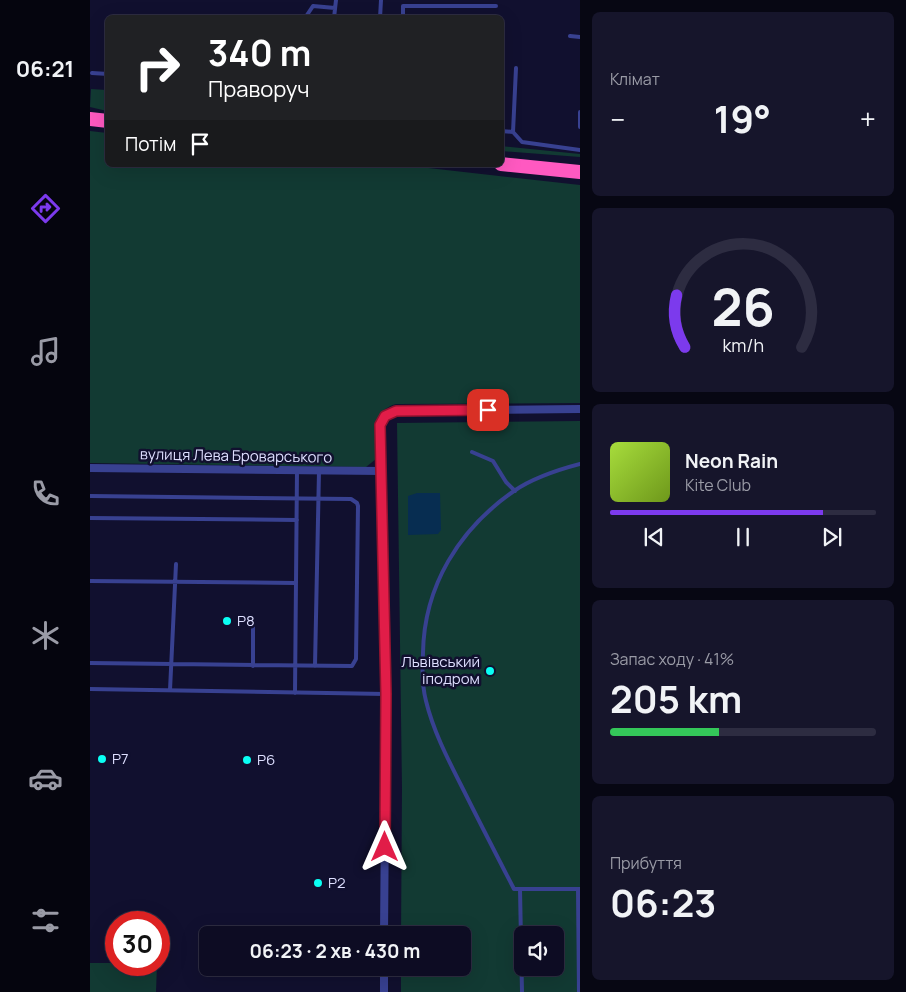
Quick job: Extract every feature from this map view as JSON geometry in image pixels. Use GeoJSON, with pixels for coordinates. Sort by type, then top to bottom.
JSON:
{"type":"FeatureCollection","features":[{"type":"Feature","properties":{"kind":"highway"},"geometry":{"type":"LineString","coordinates":[[90,119],[105,121]]}},
{"type":"Feature","properties":{"kind":"highway"},"geometry":{"type":"LineString","coordinates":[[504,164],[580,172]]}},
{"type":"Feature","properties":{"kind":"street"},"geometry":{"type":"LineString","coordinates":[[384,926],[386,694],[380,425],[389,413],[396,411],[580,410]]}},
{"type":"Feature","properties":{"kind":"street","name":"вулиця Лева Броварського"},"geometry":{"type":"LineString","coordinates":[[90,468],[382,471]]}},
{"type":"Feature","properties":{"kind":"street"},"geometry":{"type":"LineString","coordinates":[[384,976],[384,992]]}},
{"type":"Feature","properties":{"kind":"lane"},"geometry":{"type":"LineString","coordinates":[[334,15],[336,0]]}},
{"type":"Feature","properties":{"kind":"lane"},"geometry":{"type":"LineString","coordinates":[[380,15],[381,0]]}},
{"type":"Feature","properties":{"kind":"lane"},"geometry":{"type":"LineString","coordinates":[[307,15],[313,6],[335,8]]}},
{"type":"Feature","properties":{"kind":"lane"},"geometry":{"type":"LineString","coordinates":[[403,15],[403,6],[496,6]]}},
{"type":"Feature","properties":{"kind":"lane"},"geometry":{"type":"LineString","coordinates":[[570,36],[580,37]]}},
{"type":"Feature","properties":{"kind":"lane"},"geometry":{"type":"LineString","coordinates":[[513,132],[516,68]]}},
{"type":"Feature","properties":{"kind":"lane"},"geometry":{"type":"LineString","coordinates":[[92,72],[105,74]]}},
{"type":"Feature","properties":{"kind":"lane"},"geometry":{"type":"LineString","coordinates":[[580,112],[580,127]]}},
{"type":"Feature","properties":{"kind":"lane"},"geometry":{"type":"LineString","coordinates":[[504,131],[513,132],[522,142],[580,150]]}},
{"type":"Feature","properties":{"kind":"lane"},"geometry":{"type":"LineString","coordinates":[[472,452],[493,461],[514,491]]}},
{"type":"Feature","properties":{"kind":"lane"},"geometry":{"type":"LineString","coordinates":[[580,464],[553,471],[514,491],[486,514],[465,537],[448,560],[427,610],[422,672],[426,701],[436,730],[456,775],[514,889],[579,889],[580,992]]}},
{"type":"Feature","properties":{"kind":"lane"},"geometry":{"type":"LineString","coordinates":[[296,693],[297,470]]}},
{"type":"Feature","properties":{"kind":"lane"},"geometry":{"type":"LineString","coordinates":[[315,666],[319,470]]}},
{"type":"Feature","properties":{"kind":"lane"},"geometry":{"type":"LineString","coordinates":[[90,496],[319,498],[351,499],[357,503],[356,659],[352,666],[90,664]]}},
{"type":"Feature","properties":{"kind":"lane"},"geometry":{"type":"LineString","coordinates":[[90,518],[297,520]]}},
{"type":"Feature","properties":{"kind":"lane"},"geometry":{"type":"LineString","coordinates":[[170,690],[176,564]]}},
{"type":"Feature","properties":{"kind":"lane"},"geometry":{"type":"LineString","coordinates":[[90,580],[296,583]]}},
{"type":"Feature","properties":{"kind":"lane"},"geometry":{"type":"LineString","coordinates":[[253,622],[253,666]]}},
{"type":"Feature","properties":{"kind":"lane"},"geometry":{"type":"LineString","coordinates":[[90,689],[386,694]]}},
{"type":"Feature","properties":{"kind":"lane"},"geometry":{"type":"LineString","coordinates":[[520,889],[522,992]]}},
{"type":"Feature","properties":{"kind":"green space"},"geometry":{"type":"Polygon","coordinates":[[[91,89],[105,90],[105,111],[90,107],[91,89]]]}},
{"type":"Feature","properties":{"kind":"green space"},"geometry":{"type":"Polygon","coordinates":[[[90,131],[105,133],[105,167],[420,167],[580,185],[580,403],[396,404],[381,413],[378,419],[375,434],[376,459],[366,467],[90,463],[90,131]]]}},
{"type":"Feature","properties":{"kind":"green space"},"geometry":{"type":"Polygon","coordinates":[[[504,146],[580,154],[580,157],[504,151],[504,146]]]}},
{"type":"Feature","properties":{"kind":"green space","name":"Львівський іподром"},"geometry":{"type":"Polygon","coordinates":[[[580,421],[580,992],[401,992],[401,976],[471,976],[471,926],[401,926],[402,788],[397,423],[580,421]]]}},
{"type":"Feature","properties":{"kind":"green space"},"geometry":{"type":"Polygon","coordinates":[[[90,963],[105,963],[105,976],[157,976],[156,992],[90,992],[90,963]]]}},
{"type":"Feature","properties":{"kind":"water"},"geometry":{"type":"Polygon","coordinates":[[[417,493],[440,493],[441,530],[438,534],[408,535],[408,496],[417,493]]]}},
{"type":"Feature","properties":{"kind":"place","name":"P8"},"geometry":{"type":"Point","coordinates":[227,621]}},
{"type":"Feature","properties":{"kind":"place","name":"Львівський іподром"},"geometry":{"type":"Point","coordinates":[490,671]}},
{"type":"Feature","properties":{"kind":"place","name":"P7"},"geometry":{"type":"Point","coordinates":[102,759]}},
{"type":"Feature","properties":{"kind":"place","name":"P6"},"geometry":{"type":"Point","coordinates":[247,760]}},
{"type":"Feature","properties":{"kind":"place","name":"P2"},"geometry":{"type":"Point","coordinates":[318,883]}},
{"type":"Feature","properties":{"kind":"route"},"geometry":{"type":"LineString","coordinates":[[385,847],[386,694],[380,425],[385,416],[396,411],[488,410]]}}]}
